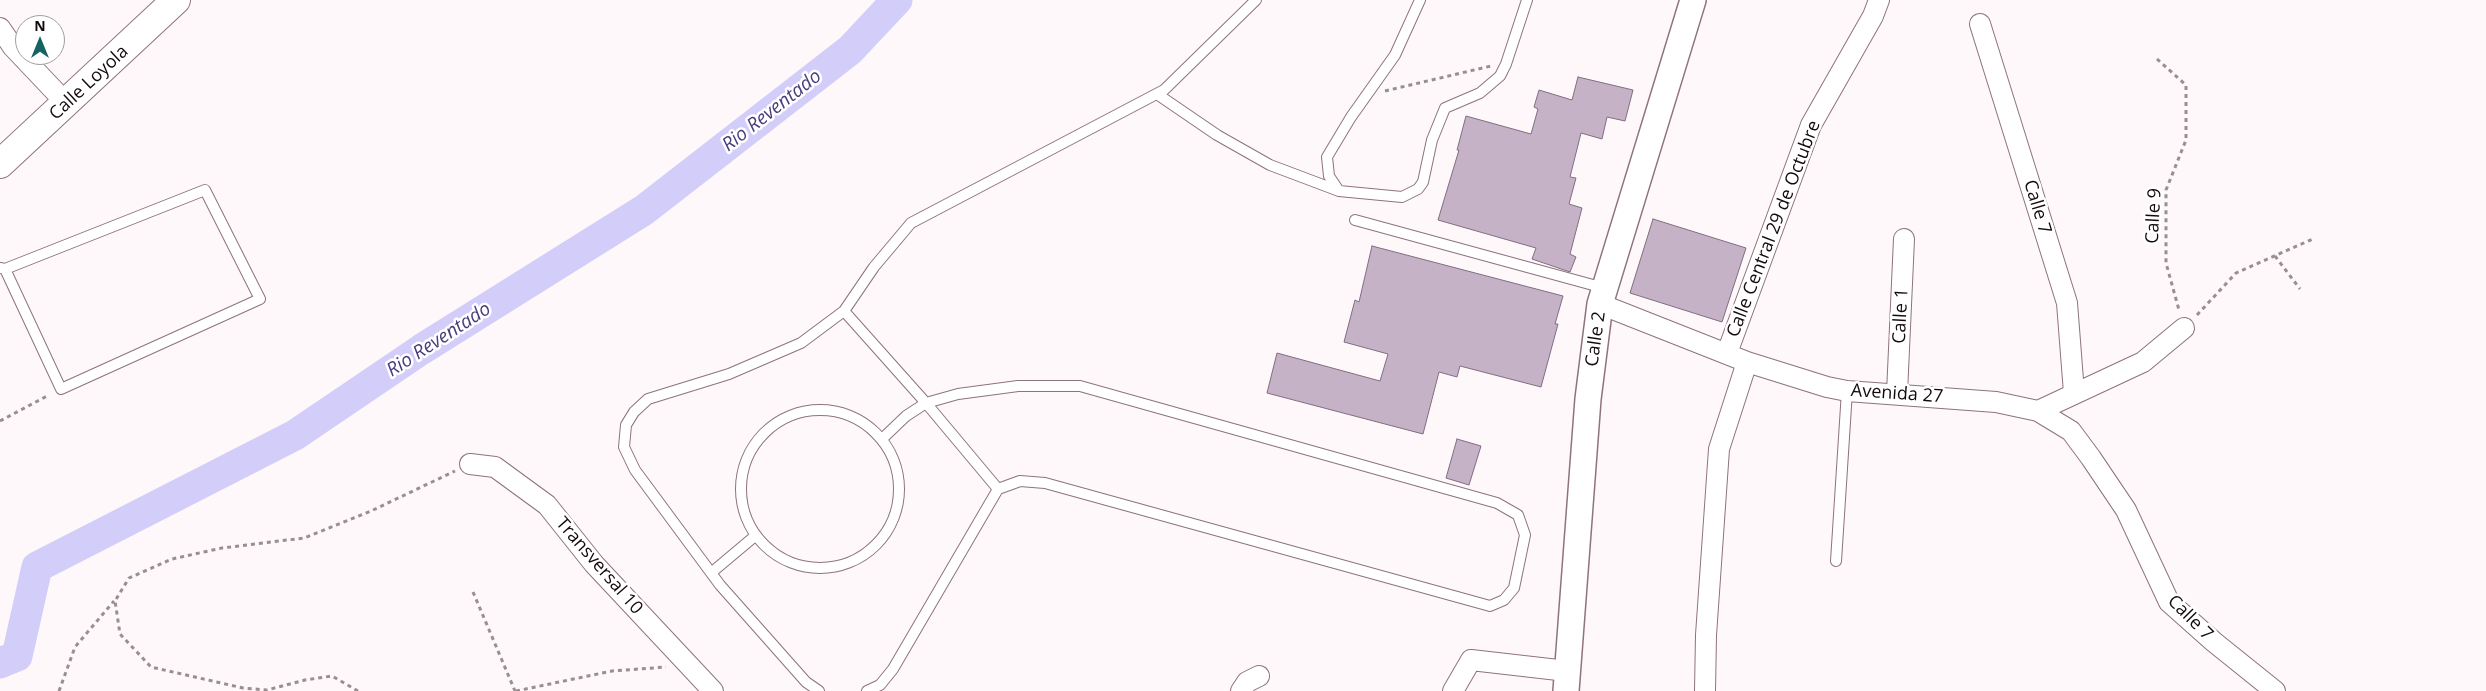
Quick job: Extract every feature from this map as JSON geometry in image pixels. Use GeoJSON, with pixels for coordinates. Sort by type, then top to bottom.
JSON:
{"type":"FeatureCollection","features":[{"type":"Feature","properties":{"kind":"main road","name":"Calle Loyola"},"geometry":{"type":"LineString","coordinates":[[0,164],[67,104],[176,0]]}},
{"type":"Feature","properties":{"kind":"street","name":"Calle 2"},"geometry":{"type":"LineString","coordinates":[[1566,681],[1588,399],[1603,296],[1693,0]]}},
{"type":"Feature","properties":{"kind":"street","name":"Calle Central 29 de Octubre"},"geometry":{"type":"LineString","coordinates":[[1727,353],[1811,125],[1873,16],[1879,0]]}},
{"type":"Feature","properties":{"kind":"street","name":"Calle 7"},"geometry":{"type":"LineString","coordinates":[[1980,24],[2068,303],[2074,393]]}},
{"type":"Feature","properties":{"kind":"street"},"geometry":{"type":"LineString","coordinates":[[0,28],[13,46],[67,104]]}},
{"type":"Feature","properties":{"kind":"street","name":"Calle 1"},"geometry":{"type":"LineString","coordinates":[[1897,393],[1904,239]]}},
{"type":"Feature","properties":{"kind":"street","name":"Avenida 27"},"geometry":{"type":"LineString","coordinates":[[1603,296],[1747,362],[1827,387],[1847,391],[1897,393],[1996,402],[2038,410]]}},
{"type":"Feature","properties":{"kind":"street"},"geometry":{"type":"LineString","coordinates":[[2038,410],[2142,362],[2184,328]]}},
{"type":"Feature","properties":{"kind":"street","name":"Calle Central 29 de Octubre"},"geometry":{"type":"LineString","coordinates":[[1705,691],[1706,635],[1719,449],[1747,362]]}},
{"type":"Feature","properties":{"kind":"street","name":"Calle 7"},"geometry":{"type":"LineString","coordinates":[[2038,410],[2071,431],[2091,458],[2126,510],[2168,602],[2275,691]]}},
{"type":"Feature","properties":{"kind":"street","name":"Transversal 10"},"geometry":{"type":"LineString","coordinates":[[470,464],[495,467],[547,505],[594,564],[713,691]]}},
{"type":"Feature","properties":{"kind":"street"},"geometry":{"type":"LineString","coordinates":[[1453,691],[1470,660],[1566,681]]}},
{"type":"Feature","properties":{"kind":"street"},"geometry":{"type":"LineString","coordinates":[[1241,691],[1247,682],[1259,676]]}},
{"type":"Feature","properties":{"kind":"lane"},"geometry":{"type":"LineString","coordinates":[[819,691],[806,682],[711,573],[634,470],[624,447],[626,425],[634,412],[648,399],[729,374],[802,343],[844,311],[874,267],[911,223],[1164,90],[1256,0]]}},
{"type":"Feature","properties":{"kind":"lane"},"geometry":{"type":"LineString","coordinates":[[1339,191],[1329,176],[1327,157],[1365,97],[1395,55],[1420,0]]}},
{"type":"Feature","properties":{"kind":"lane"},"geometry":{"type":"LineString","coordinates":[[1157,94],[1217,135],[1270,165],[1339,191],[1402,197],[1418,189],[1423,182],[1432,140],[1445,108],[1480,93],[1500,76],[1506,64],[1527,0]]}},
{"type":"Feature","properties":{"kind":"lane"},"geometry":{"type":"LineString","coordinates":[[204,190],[260,299],[61,389],[2,268],[204,190]]}},
{"type":"Feature","properties":{"kind":"lane"},"geometry":{"type":"LineString","coordinates":[[1355,220],[1603,296]]}},
{"type":"Feature","properties":{"kind":"lane"},"geometry":{"type":"LineString","coordinates":[[844,311],[926,403],[998,489]]}},
{"type":"Feature","properties":{"kind":"lane"},"geometry":{"type":"LineString","coordinates":[[867,691],[880,685],[893,669],[998,489],[1020,481],[1045,483],[1490,606],[1504,600],[1514,588],[1524,535],[1518,515],[1496,503],[1080,386],[1052,384],[986,389],[926,403],[906,416],[882,439]]}},
{"type":"Feature","properties":{"kind":"lane"},"geometry":{"type":"LineString","coordinates":[[1836,561],[1847,391]]}},
{"type":"Feature","properties":{"kind":"lane"},"geometry":{"type":"LineString","coordinates":[[817,409],[842,412],[864,422],[882,439],[895,461],[900,486],[897,511],[886,534],[868,553],[846,565],[821,569],[795,565],[773,554],[755,536],[743,514],[739,490],[743,466],[754,444],[771,426],[792,414],[817,409]]}},
{"type":"Feature","properties":{"kind":"lane"},"geometry":{"type":"LineString","coordinates":[[711,573],[755,536]]}},
{"type":"Feature","properties":{"kind":"path","name":"Calle 9"},"geometry":{"type":"LineString","coordinates":[[2157,59],[2186,85],[2186,140],[2166,190],[2166,263],[2184,328]]}},
{"type":"Feature","properties":{"kind":"path"},"geometry":{"type":"LineString","coordinates":[[1365,97],[1433,78],[1506,64]]}},
{"type":"Feature","properties":{"kind":"path"},"geometry":{"type":"LineString","coordinates":[[2184,328],[2236,273],[2315,238]]}},
{"type":"Feature","properties":{"kind":"path"},"geometry":{"type":"LineString","coordinates":[[2275,256],[2300,289]]}},
{"type":"Feature","properties":{"kind":"path"},"geometry":{"type":"LineString","coordinates":[[0,421],[61,389]]}},
{"type":"Feature","properties":{"kind":"path"},"geometry":{"type":"LineString","coordinates":[[59,691],[75,647],[115,601],[130,578],[172,559],[222,548],[304,538],[371,511],[470,464]]}},
{"type":"Feature","properties":{"kind":"path"},"geometry":{"type":"LineString","coordinates":[[473,592],[515,691],[612,672],[687,665]]}},
{"type":"Feature","properties":{"kind":"path"},"geometry":{"type":"LineString","coordinates":[[115,601],[120,634],[151,667],[243,688],[268,690],[305,680],[332,676],[358,691]]}},
{"type":"Feature","properties":{"kind":"building"},"geometry":{"type":"Polygon","coordinates":[[[1578,77],[1633,90],[1625,121],[1607,117],[1602,139],[1581,133],[1570,177],[1576,178],[1569,204],[1582,208],[1570,254],[1576,257],[1570,272],[1532,259],[1536,248],[1438,220],[1459,150],[1457,150],[1466,116],[1531,134],[1538,109],[1534,107],[1539,90],[1572,100],[1578,77]]]}},
{"type":"Feature","properties":{"kind":"building"},"geometry":{"type":"Polygon","coordinates":[[[1653,219],[1746,248],[1722,322],[1630,293],[1653,219]]]}},
{"type":"Feature","properties":{"kind":"building"},"geometry":{"type":"Polygon","coordinates":[[[1372,246],[1563,296],[1555,324],[1558,324],[1541,387],[1460,366],[1457,377],[1439,372],[1423,434],[1267,393],[1277,353],[1380,381],[1388,354],[1344,342],[1355,300],[1359,302],[1372,246]]]}},
{"type":"Feature","properties":{"kind":"building"},"geometry":{"type":"Polygon","coordinates":[[[1457,439],[1481,446],[1469,485],[1446,478],[1457,439]]]}},
{"type":"Feature","properties":{"kind":"waterway","name":"Rio Reventado"},"geometry":{"type":"LineString","coordinates":[[0,663],[17,656],[37,567],[295,435],[422,349],[644,210],[850,50],[897,0]]}}]}
